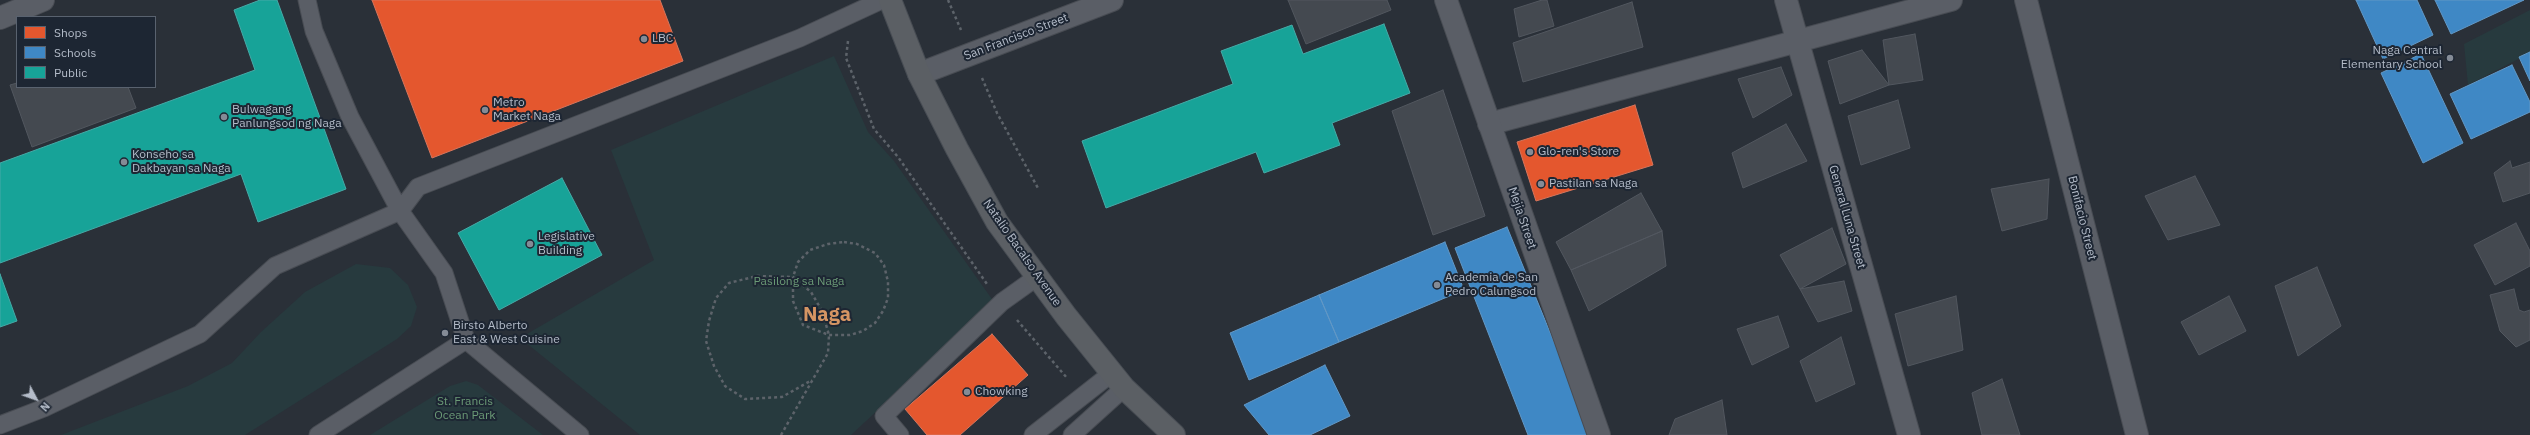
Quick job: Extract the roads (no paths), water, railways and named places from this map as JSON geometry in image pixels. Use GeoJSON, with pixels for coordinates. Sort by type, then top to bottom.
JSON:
{"type":"FeatureCollection","features":[{"type":"Feature","properties":{"kind":"highway","name":"Natalio Bacalso Avenue"},"geometry":{"type":"LineString","coordinates":[[890,0],[919,74],[957,149],[997,222],[1118,380],[1174,435]]}},
{"type":"Feature","properties":{"kind":"street"},"geometry":{"type":"LineString","coordinates":[[0,18],[43,0]]}},
{"type":"Feature","properties":{"kind":"street","name":"San Francisco Street"},"geometry":{"type":"LineString","coordinates":[[919,74],[1112,0]]}},
{"type":"Feature","properties":{"kind":"street","name":"Mejia Street"},"geometry":{"type":"LineString","coordinates":[[1446,0],[1598,435]]}},
{"type":"Feature","properties":{"kind":"street","name":"General Luna Street"},"geometry":{"type":"LineString","coordinates":[[1786,0],[1909,435]]}},
{"type":"Feature","properties":{"kind":"street"},"geometry":{"type":"LineString","coordinates":[[1489,124],[1951,0]]}},
{"type":"Feature","properties":{"kind":"street","name":"Bonifacio Street"},"geometry":{"type":"LineString","coordinates":[[2026,0],[2137,435]]}},
{"type":"Feature","properties":{"kind":"lane"},"geometry":{"type":"LineString","coordinates":[[307,0],[314,31],[350,117],[400,211],[444,273],[466,340],[580,435]]}},
{"type":"Feature","properties":{"kind":"lane"},"geometry":{"type":"LineString","coordinates":[[0,425],[44,408],[200,334],[275,266],[400,211],[418,188],[800,38],[882,0]]}},
{"type":"Feature","properties":{"kind":"lane"},"geometry":{"type":"LineString","coordinates":[[900,435],[884,416],[1002,302],[1037,276]]}},
{"type":"Feature","properties":{"kind":"lane"},"geometry":{"type":"LineString","coordinates":[[318,435],[466,340]]}},
{"type":"Feature","properties":{"kind":"lane"},"geometry":{"type":"LineString","coordinates":[[1033,435],[1082,396],[1118,380]]}},
{"type":"Feature","properties":{"kind":"lane"},"geometry":{"type":"LineString","coordinates":[[1072,435],[1118,380]]}},
{"type":"Feature","properties":{"kind":"place","name":"LBC"},"geometry":{"type":"Point","coordinates":[644,39]}},
{"type":"Feature","properties":{"kind":"place","name":"Naga Central Elementary School"},"geometry":{"type":"Point","coordinates":[2450,58]}},
{"type":"Feature","properties":{"kind":"place","name":"Metro Market Naga"},"geometry":{"type":"Point","coordinates":[485,110]}},
{"type":"Feature","properties":{"kind":"place","name":"Bulwagang Panlungsod ng Naga"},"geometry":{"type":"Point","coordinates":[224,117]}},
{"type":"Feature","properties":{"kind":"place","name":"Glo-ren's Store"},"geometry":{"type":"Point","coordinates":[1530,152]}},
{"type":"Feature","properties":{"kind":"place","name":"Konseho sa Dakbayan sa Naga"},"geometry":{"type":"Point","coordinates":[124,162]}},
{"type":"Feature","properties":{"kind":"place","name":"Pastilan sa Naga"},"geometry":{"type":"Point","coordinates":[1541,184]}},
{"type":"Feature","properties":{"kind":"place","name":"Legislative Building"},"geometry":{"type":"Point","coordinates":[530,244]}},
{"type":"Feature","properties":{"kind":"place","name":"Academia de San Pedro Calungsod"},"geometry":{"type":"Point","coordinates":[1437,285]}},
{"type":"Feature","properties":{"kind":"place","name":"Birsto Alberto East & West Cuisine"},"geometry":{"type":"Point","coordinates":[445,333]}},
{"type":"Feature","properties":{"kind":"place","name":"Chowking"},"geometry":{"type":"Point","coordinates":[967,392]}},
{"type":"Feature","properties":{"kind":"district","name":"Naga"},"geometry":{"type":"Point","coordinates":[827,315]}},
{"type":"Feature","properties":{"kind":"park label","name":"Pasilong sa Naga"},"geometry":{"type":"Point","coordinates":[799,282]}},
{"type":"Feature","properties":{"kind":"park label","name":"St. Francis Ocean Park"},"geometry":{"type":"Point","coordinates":[465,409]}}]}
